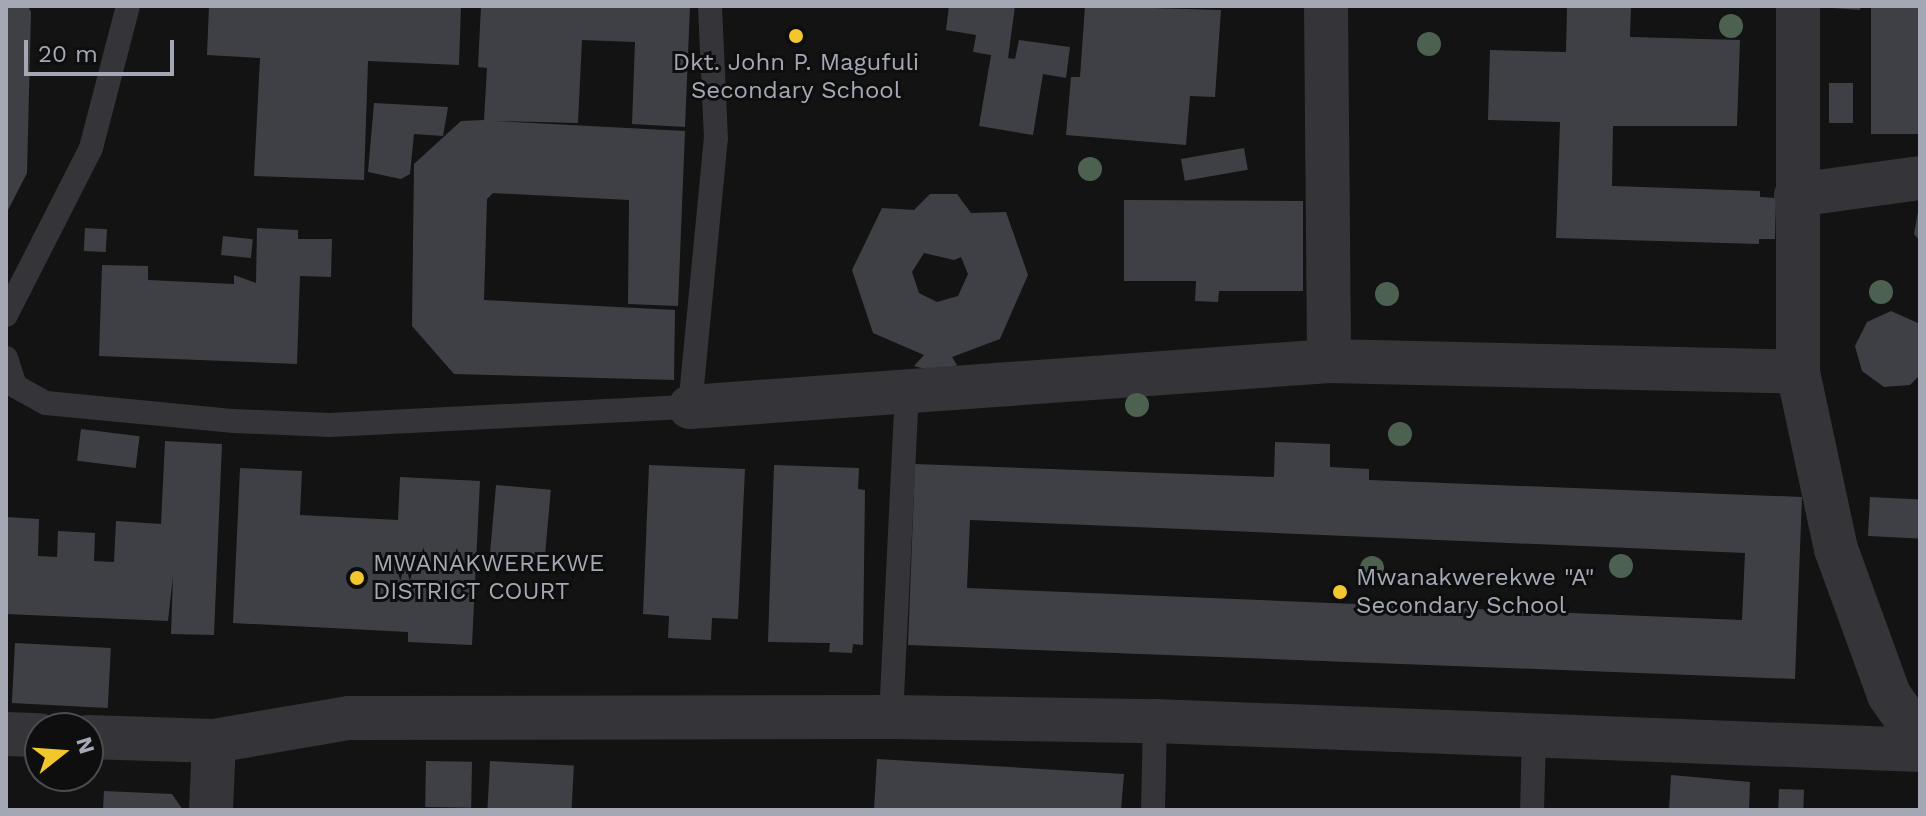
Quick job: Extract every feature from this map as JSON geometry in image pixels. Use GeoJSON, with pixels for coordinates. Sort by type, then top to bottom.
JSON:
{"type":"FeatureCollection","features":[{"type":"Feature","properties":{"kind":"street"},"geometry":{"type":"LineString","coordinates":[[1326,6],[1329,361]]}},
{"type":"Feature","properties":{"kind":"street"},"geometry":{"type":"LineString","coordinates":[[1798,6],[1798,372],[1836,549],[1889,695],[1920,739]]}},
{"type":"Feature","properties":{"kind":"street"},"geometry":{"type":"LineString","coordinates":[[1796,195],[1920,178]]}},
{"type":"Feature","properties":{"kind":"street"},"geometry":{"type":"LineString","coordinates":[[690,407],[1329,361],[1798,372]]}},
{"type":"Feature","properties":{"kind":"street"},"geometry":{"type":"LineString","coordinates":[[104,738],[214,741],[349,718],[891,717],[1155,721],[1534,738],[1920,750]]}},
{"type":"Feature","properties":{"kind":"street"},"geometry":{"type":"LineString","coordinates":[[211,810],[214,741]]}},
{"type":"Feature","properties":{"kind":"lane"},"geometry":{"type":"LineString","coordinates":[[6,315],[91,148],[128,6]]}},
{"type":"Feature","properties":{"kind":"lane"},"geometry":{"type":"LineString","coordinates":[[6,358],[15,386],[46,403],[234,421],[330,425],[690,407],[716,139],[710,6]]}},
{"type":"Feature","properties":{"kind":"lane"},"geometry":{"type":"LineString","coordinates":[[891,717],[907,391]]}},
{"type":"Feature","properties":{"kind":"lane"},"geometry":{"type":"LineString","coordinates":[[1153,810],[1155,721]]}},
{"type":"Feature","properties":{"kind":"lane"},"geometry":{"type":"LineString","coordinates":[[1532,810],[1534,738]]}},
{"type":"Feature","properties":{"kind":"building"},"geometry":{"type":"Polygon","coordinates":[[[6,6],[28,6],[31,12],[27,173],[6,214],[6,6]]]}},
{"type":"Feature","properties":{"kind":"building"},"geometry":{"type":"Polygon","coordinates":[[[209,6],[461,6],[459,65],[368,61],[364,180],[254,176],[260,58],[207,55],[209,6]]]}},
{"type":"Feature","properties":{"kind":"building"},"geometry":{"type":"Polygon","coordinates":[[[481,6],[690,6],[685,127],[632,124],[635,42],[582,40],[578,123],[492,121],[685,131],[678,306],[628,304],[629,200],[493,193],[487,199],[484,300],[675,310],[674,380],[454,374],[412,326],[414,164],[461,121],[484,120],[487,68],[478,67],[481,6]]]}},
{"type":"Feature","properties":{"kind":"building"},"geometry":{"type":"Polygon","coordinates":[[[949,6],[1015,6],[1008,58],[1015,59],[1019,40],[1070,47],[1066,78],[1043,74],[1033,135],[979,126],[991,55],[973,52],[976,35],[946,30],[949,6]]]}},
{"type":"Feature","properties":{"kind":"building"},"geometry":{"type":"Polygon","coordinates":[[[1085,6],[1221,10],[1215,97],[1190,96],[1186,145],[1066,135],[1071,77],[1080,77],[1085,6]]]}},
{"type":"Feature","properties":{"kind":"building"},"geometry":{"type":"Polygon","coordinates":[[[1567,6],[1631,6],[1630,37],[1740,40],[1737,126],[1613,126],[1612,186],[1760,191],[1760,197],[1776,198],[1775,239],[1759,239],[1759,244],[1556,238],[1560,122],[1488,120],[1490,50],[1566,52],[1567,6]]]}},
{"type":"Feature","properties":{"kind":"building"},"geometry":{"type":"Polygon","coordinates":[[[1832,6],[1861,6],[1860,10],[1832,6]]]}},
{"type":"Feature","properties":{"kind":"building"},"geometry":{"type":"Polygon","coordinates":[[[1871,6],[1920,6],[1920,134],[1871,134],[1871,6]]]}},
{"type":"Feature","properties":{"kind":"building"},"geometry":{"type":"Polygon","coordinates":[[[1829,83],[1853,83],[1853,123],[1829,123],[1829,83]]]}},
{"type":"Feature","properties":{"kind":"building"},"geometry":{"type":"Polygon","coordinates":[[[374,103],[448,107],[443,136],[414,134],[410,174],[401,179],[368,172],[374,103]]]}},
{"type":"Feature","properties":{"kind":"building"},"geometry":{"type":"Polygon","coordinates":[[[1244,148],[1248,170],[1185,181],[1181,159],[1244,148]]]}},
{"type":"Feature","properties":{"kind":"building"},"geometry":{"type":"Polygon","coordinates":[[[930,194],[957,194],[971,213],[1006,212],[1028,275],[1000,339],[952,357],[957,365],[941,373],[914,366],[924,355],[873,333],[852,270],[882,208],[914,210],[930,194]],[[924,253],[912,272],[919,293],[937,302],[958,296],[968,274],[961,257],[954,260],[924,253]]]}},
{"type":"Feature","properties":{"kind":"building"},"geometry":{"type":"Polygon","coordinates":[[[1124,200],[1303,201],[1303,291],[1219,291],[1218,302],[1195,301],[1196,281],[1124,281],[1124,200]]]}},
{"type":"Feature","properties":{"kind":"building"},"geometry":{"type":"Polygon","coordinates":[[[1920,201],[1920,241],[1914,234],[1920,201]]]}},
{"type":"Feature","properties":{"kind":"building"},"geometry":{"type":"Polygon","coordinates":[[[85,228],[107,229],[106,252],[84,251],[85,228]]]}},
{"type":"Feature","properties":{"kind":"building"},"geometry":{"type":"Polygon","coordinates":[[[257,228],[298,230],[298,239],[332,239],[331,277],[300,276],[297,364],[99,356],[102,265],[148,266],[148,280],[234,284],[234,275],[256,283],[257,228]]]}},
{"type":"Feature","properties":{"kind":"building"},"geometry":{"type":"Polygon","coordinates":[[[223,236],[253,239],[251,258],[221,255],[223,236]]]}},
{"type":"Feature","properties":{"kind":"building"},"geometry":{"type":"Polygon","coordinates":[[[1891,311],[1920,324],[1920,375],[1910,385],[1884,387],[1862,371],[1855,346],[1867,322],[1891,311]]]}},
{"type":"Feature","properties":{"kind":"building"},"geometry":{"type":"Polygon","coordinates":[[[81,429],[140,436],[136,468],[77,461],[81,429]]]}},
{"type":"Feature","properties":{"kind":"building"},"geometry":{"type":"Polygon","coordinates":[[[165,441],[222,444],[214,635],[171,634],[173,576],[168,621],[6,614],[6,517],[39,519],[38,556],[57,557],[58,531],[95,533],[94,561],[114,562],[116,521],[161,524],[165,441]]]}},
{"type":"Feature","properties":{"kind":"building"},"geometry":{"type":"Polygon","coordinates":[[[1275,442],[1330,444],[1330,467],[1369,469],[1369,480],[1802,497],[1795,679],[908,645],[915,464],[1274,477],[1275,442]],[[970,520],[967,588],[1742,620],[1745,553],[970,520]]]}},
{"type":"Feature","properties":{"kind":"building"},"geometry":{"type":"Polygon","coordinates":[[[649,465],[745,469],[738,619],[712,618],[711,640],[668,638],[669,616],[643,614],[649,465]]]}},
{"type":"Feature","properties":{"kind":"building"},"geometry":{"type":"Polygon","coordinates":[[[774,465],[859,468],[858,489],[865,490],[863,645],[853,644],[852,653],[829,652],[830,643],[768,642],[774,465]]]}},
{"type":"Feature","properties":{"kind":"building"},"geometry":{"type":"Polygon","coordinates":[[[240,468],[302,471],[300,515],[398,520],[400,477],[480,481],[472,645],[408,642],[408,632],[233,623],[240,468]]]}},
{"type":"Feature","properties":{"kind":"building"},"geometry":{"type":"Polygon","coordinates":[[[496,485],[551,490],[544,563],[490,558],[496,485]]]}},
{"type":"Feature","properties":{"kind":"building"},"geometry":{"type":"Polygon","coordinates":[[[1870,497],[1920,500],[1918,539],[1868,536],[1870,497]]]}},
{"type":"Feature","properties":{"kind":"building"},"geometry":{"type":"Polygon","coordinates":[[[15,643],[111,648],[108,708],[12,703],[15,643]]]}},
{"type":"Feature","properties":{"kind":"building"},"geometry":{"type":"Polygon","coordinates":[[[877,759],[1124,774],[1121,810],[874,810],[877,759]]]}},
{"type":"Feature","properties":{"kind":"building"},"geometry":{"type":"Polygon","coordinates":[[[426,761],[472,762],[471,808],[425,807],[426,761]]]}},
{"type":"Feature","properties":{"kind":"building"},"geometry":{"type":"Polygon","coordinates":[[[490,761],[574,765],[572,810],[487,810],[490,761]]]}},
{"type":"Feature","properties":{"kind":"building"},"geometry":{"type":"Polygon","coordinates":[[[1671,775],[1750,782],[1749,810],[1669,810],[1671,775]]]}},
{"type":"Feature","properties":{"kind":"building"},"geometry":{"type":"Polygon","coordinates":[[[1779,789],[1804,790],[1803,810],[1778,810],[1779,789]]]}},
{"type":"Feature","properties":{"kind":"building"},"geometry":{"type":"Polygon","coordinates":[[[104,791],[172,794],[183,810],[103,810],[104,791]]]}},
{"type":"Feature","properties":{"kind":"place","name":"Dkt. John P. Magufuli Secondary School"},"geometry":{"type":"Point","coordinates":[796,36]}},
{"type":"Feature","properties":{"kind":"place","name":"MWANAKWEREKWE DISTRICT COURT"},"geometry":{"type":"Point","coordinates":[357,578]}},
{"type":"Feature","properties":{"kind":"place","name":"Mwanakwerekwe \"A\" Secondary School"},"geometry":{"type":"Point","coordinates":[1340,592]}}]}
